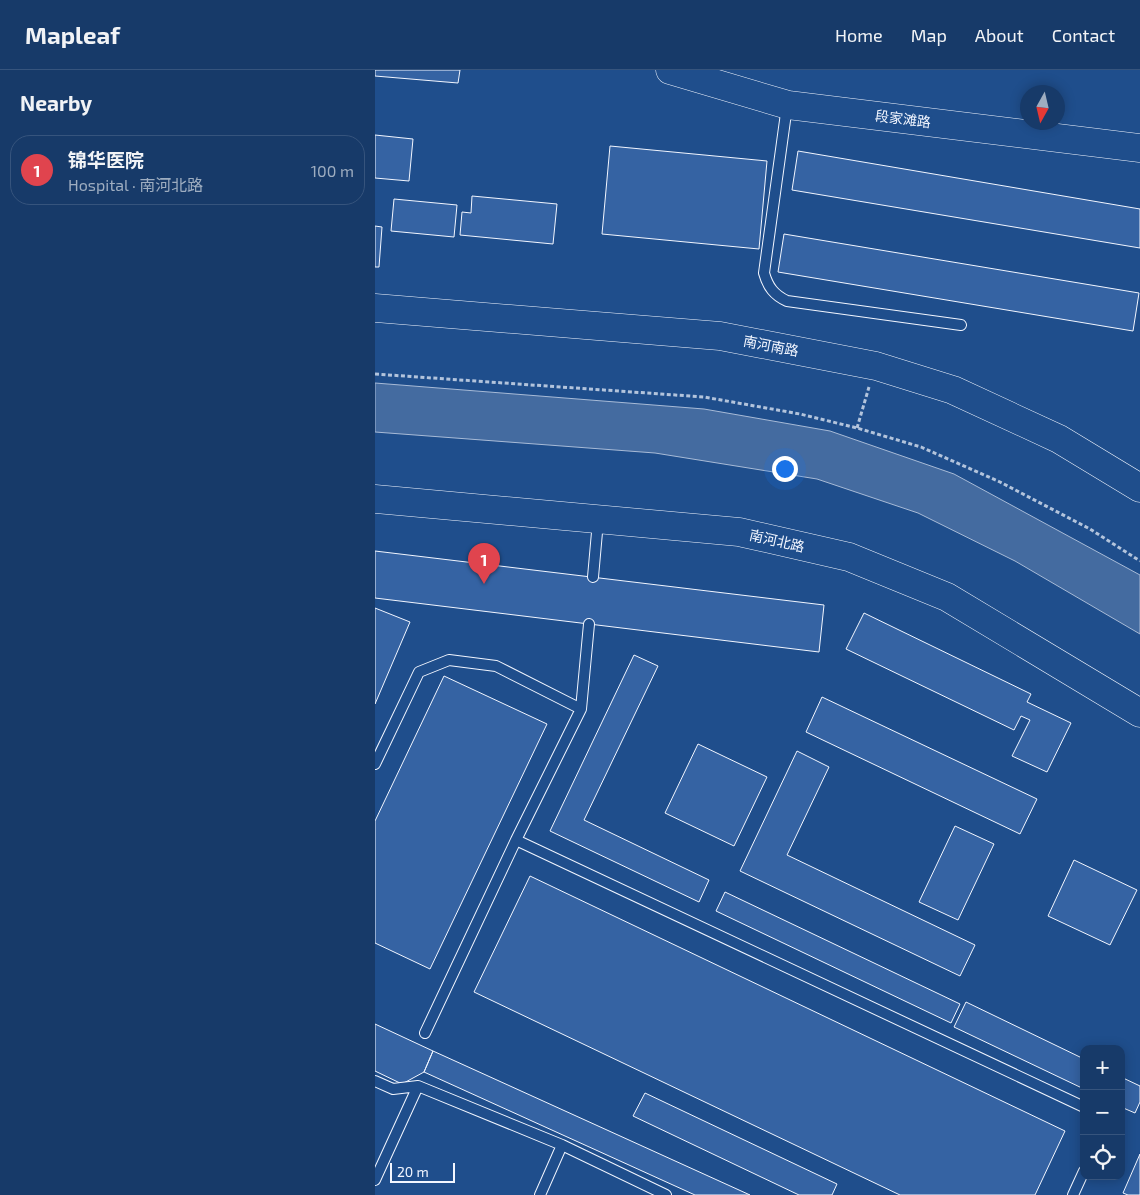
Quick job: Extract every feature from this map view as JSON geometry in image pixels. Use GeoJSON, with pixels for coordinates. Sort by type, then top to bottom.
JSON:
{"type":"FeatureCollection","features":[{"type":"Feature","properties":{"kind":"street","name":"段家滩路"},"geometry":{"type":"LineString","coordinates":[[670,70],[788,106],[1140,148]]}},
{"type":"Feature","properties":{"kind":"street","name":"南河南路"},"geometry":{"type":"LineString","coordinates":[[375,308],[720,336],[876,366],[953,390],[1050,434],[1140,488]]}},
{"type":"Feature","properties":{"kind":"street","name":"南河北路"},"geometry":{"type":"LineString","coordinates":[[375,498],[739,532],[849,557],[947,597],[1140,713]]}},
{"type":"Feature","properties":{"kind":"lane"},"geometry":{"type":"LineString","coordinates":[[788,106],[764,273],[771,291],[787,301],[961,325]]}},
{"type":"Feature","properties":{"kind":"lane"},"geometry":{"type":"LineString","coordinates":[[593,577],[598,519]]}},
{"type":"Feature","properties":{"kind":"lane"},"geometry":{"type":"LineString","coordinates":[[425,1033],[516,840],[581,709],[589,624]]}},
{"type":"Feature","properties":{"kind":"lane"},"geometry":{"type":"LineString","coordinates":[[375,764],[419,672],[449,660],[496,666],[581,709]]}},
{"type":"Feature","properties":{"kind":"lane"},"geometry":{"type":"LineString","coordinates":[[516,840],[1080,1104]]}},
{"type":"Feature","properties":{"kind":"lane"},"geometry":{"type":"LineString","coordinates":[[375,1081],[393,1089],[418,1086],[563,1145],[666,1195]]}},
{"type":"Feature","properties":{"kind":"lane"},"geometry":{"type":"LineString","coordinates":[[375,1180],[418,1086]]}},
{"type":"Feature","properties":{"kind":"lane"},"geometry":{"type":"LineString","coordinates":[[540,1195],[563,1145]]}},
{"type":"Feature","properties":{"kind":"lane"},"geometry":{"type":"LineString","coordinates":[[1073,1195],[1080,1180]]}},
{"type":"Feature","properties":{"kind":"path"},"geometry":{"type":"LineString","coordinates":[[857,428],[876,366]]}},
{"type":"Feature","properties":{"kind":"path"},"geometry":{"type":"LineString","coordinates":[[375,374],[704,397],[800,414],[921,447],[1000,482],[1090,529],[1140,561]]}},
{"type":"Feature","properties":{"kind":"water"},"geometry":{"type":"Polygon","coordinates":[[[375,383],[704,409],[830,431],[954,474],[1140,575],[1140,634],[1015,561],[918,513],[817,479],[655,453],[375,432],[375,383]]]}},
{"type":"Feature","properties":{"kind":"building"},"geometry":{"type":"Polygon","coordinates":[[[375,70],[460,70],[458,83],[375,76],[375,70]]]}},
{"type":"Feature","properties":{"kind":"building"},"geometry":{"type":"Polygon","coordinates":[[[375,135],[413,139],[409,181],[375,178],[375,135]]]}},
{"type":"Feature","properties":{"kind":"building"},"geometry":{"type":"Polygon","coordinates":[[[610,146],[767,161],[759,249],[602,234],[610,146]]]}},
{"type":"Feature","properties":{"kind":"building"},"geometry":{"type":"Polygon","coordinates":[[[798,151],[1140,209],[1140,248],[792,190],[798,151]]]}},
{"type":"Feature","properties":{"kind":"building"},"geometry":{"type":"Polygon","coordinates":[[[472,196],[557,204],[553,244],[460,235],[462,212],[471,213],[472,196]]]}},
{"type":"Feature","properties":{"kind":"building"},"geometry":{"type":"Polygon","coordinates":[[[394,199],[457,205],[454,237],[391,231],[394,199]]]}},
{"type":"Feature","properties":{"kind":"building"},"geometry":{"type":"Polygon","coordinates":[[[375,226],[382,227],[379,267],[375,267],[375,226]]]}},
{"type":"Feature","properties":{"kind":"building"},"geometry":{"type":"Polygon","coordinates":[[[784,234],[1139,293],[1133,331],[778,272],[784,234]]]}},
{"type":"Feature","properties":{"kind":"building"},"geometry":{"type":"Polygon","coordinates":[[[375,551],[824,605],[819,652],[375,598],[375,551]]]}},
{"type":"Feature","properties":{"kind":"building"},"geometry":{"type":"Polygon","coordinates":[[[375,608],[410,622],[375,704],[375,608]]]}},
{"type":"Feature","properties":{"kind":"building"},"geometry":{"type":"Polygon","coordinates":[[[864,613],[1031,694],[1027,702],[1071,723],[1047,772],[1012,756],[1030,720],[1021,716],[1014,730],[846,649],[864,613]]]}},
{"type":"Feature","properties":{"kind":"building"},"geometry":{"type":"Polygon","coordinates":[[[634,655],[658,666],[584,820],[709,880],[699,902],[550,831],[634,655]]]}},
{"type":"Feature","properties":{"kind":"building"},"geometry":{"type":"Polygon","coordinates":[[[444,676],[547,724],[430,969],[375,943],[375,821],[444,676]]]}},
{"type":"Feature","properties":{"kind":"building"},"geometry":{"type":"Polygon","coordinates":[[[822,697],[1037,799],[1020,834],[806,732],[822,697]]]}},
{"type":"Feature","properties":{"kind":"building"},"geometry":{"type":"Polygon","coordinates":[[[698,744],[767,777],[734,846],[665,813],[698,744]]]}},
{"type":"Feature","properties":{"kind":"building"},"geometry":{"type":"Polygon","coordinates":[[[797,751],[829,767],[787,855],[975,945],[960,976],[740,871],[797,751]]]}},
{"type":"Feature","properties":{"kind":"building"},"geometry":{"type":"Polygon","coordinates":[[[955,826],[994,844],[958,920],[919,902],[955,826]]]}},
{"type":"Feature","properties":{"kind":"building"},"geometry":{"type":"Polygon","coordinates":[[[1074,860],[1137,890],[1110,945],[1048,916],[1074,860]]]}},
{"type":"Feature","properties":{"kind":"building"},"geometry":{"type":"Polygon","coordinates":[[[530,876],[1065,1131],[1035,1195],[900,1195],[474,992],[530,876]]]}},
{"type":"Feature","properties":{"kind":"building"},"geometry":{"type":"Polygon","coordinates":[[[725,892],[960,1004],[951,1023],[716,911],[725,892]]]}},
{"type":"Feature","properties":{"kind":"building"},"geometry":{"type":"Polygon","coordinates":[[[966,1002],[1080,1057],[1080,1087],[954,1027],[966,1002]]]}},
{"type":"Feature","properties":{"kind":"building"},"geometry":{"type":"Polygon","coordinates":[[[375,1024],[433,1051],[424,1072],[402,1084],[375,1071],[375,1024]]]}},
{"type":"Feature","properties":{"kind":"building"},"geometry":{"type":"Polygon","coordinates":[[[433,1051],[750,1195],[695,1195],[424,1072],[433,1051]]]}},
{"type":"Feature","properties":{"kind":"building"},"geometry":{"type":"Polygon","coordinates":[[[1125,1079],[1140,1086],[1140,1102],[1135,1113],[1125,1109],[1125,1079]]]}},
{"type":"Feature","properties":{"kind":"building"},"geometry":{"type":"Polygon","coordinates":[[[645,1093],[837,1184],[832,1195],[799,1195],[633,1116],[645,1093]]]}},
{"type":"Feature","properties":{"kind":"building"},"geometry":{"type":"Polygon","coordinates":[[[1140,1154],[1140,1195],[1128,1195],[1123,1193],[1140,1154]]]}},
{"type":"Feature","properties":{"kind":"place","name":"锦华医院"},"geometry":{"type":"Point","coordinates":[484,584]}}]}
